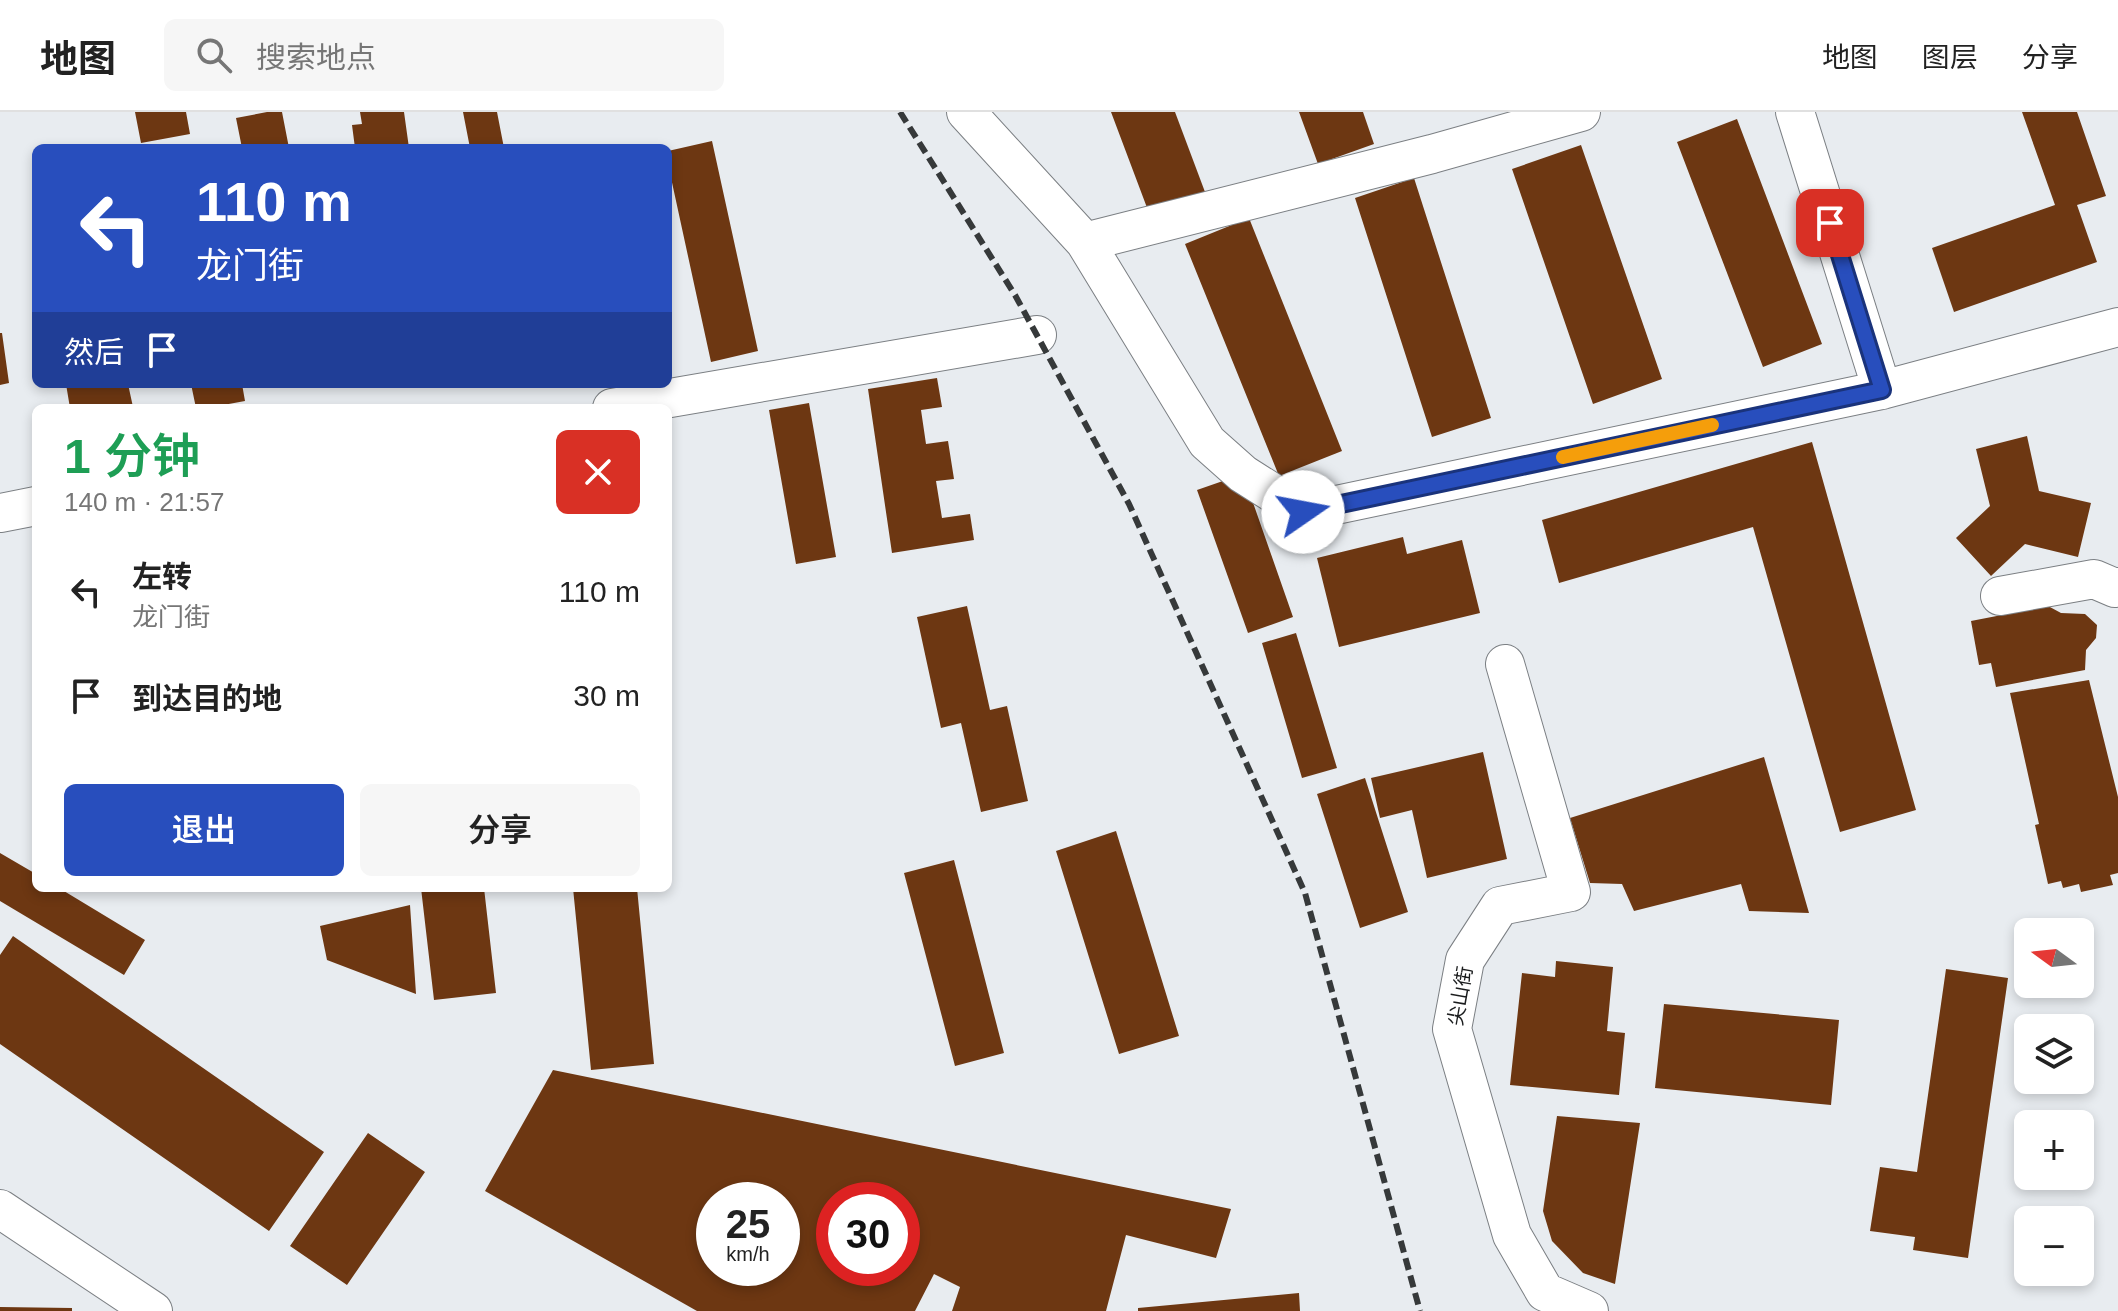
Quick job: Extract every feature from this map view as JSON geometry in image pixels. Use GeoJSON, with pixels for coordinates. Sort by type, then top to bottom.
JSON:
{"type":"FeatureCollection","features":[{"type":"Feature","properties":{"kind":"street"},"geometry":{"type":"LineString","coordinates":[[966,112],[1085,242],[1207,442],[1243,474],[1303,512],[1882,390],[2118,327]]}},
{"type":"Feature","properties":{"kind":"street"},"geometry":{"type":"LineString","coordinates":[[1085,242],[1432,154],[1581,112]]}},
{"type":"Feature","properties":{"kind":"street"},"geometry":{"type":"LineString","coordinates":[[1795,112],[1882,390]]}},
{"type":"Feature","properties":{"kind":"street"},"geometry":{"type":"LineString","coordinates":[[635,404],[1037,335]]}},
{"type":"Feature","properties":{"kind":"street"},"geometry":{"type":"LineString","coordinates":[[0,513],[32,507]]}},
{"type":"Feature","properties":{"kind":"street"},"geometry":{"type":"LineString","coordinates":[[2000,596],[2094,579],[2117,592]]}},
{"type":"Feature","properties":{"kind":"street","name":"尖山街"},"geometry":{"type":"LineString","coordinates":[[1505,664],[1571,892],[1500,906],[1465,960],[1452,1029],[1512,1235],[1545,1292],[1589,1311]]}},
{"type":"Feature","properties":{"kind":"street"},"geometry":{"type":"LineString","coordinates":[[0,1209],[153,1311]]}},
{"type":"Feature","properties":{"kind":"building"},"geometry":{"type":"Polygon","coordinates":[[[135,112],[186,112],[190,134],[141,143],[135,112]]]}},
{"type":"Feature","properties":{"kind":"building"},"geometry":{"type":"Polygon","coordinates":[[[282,112],[288,144],[241,144],[236,118],[282,112]]]}},
{"type":"Feature","properties":{"kind":"building"},"geometry":{"type":"Polygon","coordinates":[[[360,112],[404,112],[408,144],[354,144],[352,125],[362,124],[360,112]]]}},
{"type":"Feature","properties":{"kind":"building"},"geometry":{"type":"Polygon","coordinates":[[[463,112],[497,112],[503,144],[469,144],[463,112]]]}},
{"type":"Feature","properties":{"kind":"building"},"geometry":{"type":"Polygon","coordinates":[[[1111,112],[1175,112],[1205,192],[1149,213],[1111,112]]]}},
{"type":"Feature","properties":{"kind":"building"},"geometry":{"type":"Polygon","coordinates":[[[1299,112],[1363,112],[1374,144],[1318,164],[1299,112]]]}},
{"type":"Feature","properties":{"kind":"building"},"geometry":{"type":"Polygon","coordinates":[[[2022,112],[2077,112],[2106,196],[2077,205],[2097,262],[1954,312],[1932,248],[2055,205],[2022,112]]]}},
{"type":"Feature","properties":{"kind":"building"},"geometry":{"type":"Polygon","coordinates":[[[1737,119],[1822,344],[1763,367],[1677,142],[1737,119]]]}},
{"type":"Feature","properties":{"kind":"building"},"geometry":{"type":"Polygon","coordinates":[[[712,141],[758,351],[711,362],[672,182],[672,150],[712,141]]]}},
{"type":"Feature","properties":{"kind":"building"},"geometry":{"type":"Polygon","coordinates":[[[1581,145],[1662,379],[1593,404],[1512,169],[1581,145]]]}},
{"type":"Feature","properties":{"kind":"building"},"geometry":{"type":"Polygon","coordinates":[[[1414,178],[1491,418],[1432,437],[1355,198],[1414,178]]]}},
{"type":"Feature","properties":{"kind":"building"},"geometry":{"type":"Polygon","coordinates":[[[1249,218],[1342,451],[1279,476],[1185,244],[1249,218]]]}},
{"type":"Feature","properties":{"kind":"building"},"geometry":{"type":"Polygon","coordinates":[[[0,333],[9,383],[0,385],[0,333]]]}},
{"type":"Feature","properties":{"kind":"building"},"geometry":{"type":"Polygon","coordinates":[[[937,378],[942,407],[921,410],[926,444],[948,441],[954,479],[936,481],[942,518],[970,514],[974,540],[892,553],[868,389],[937,378]]]}},
{"type":"Feature","properties":{"kind":"building"},"geometry":{"type":"Polygon","coordinates":[[[67,388],[129,388],[132,404],[69,404],[67,388]]]}},
{"type":"Feature","properties":{"kind":"building"},"geometry":{"type":"Polygon","coordinates":[[[192,388],[243,388],[245,401],[195,404],[192,388]]]}},
{"type":"Feature","properties":{"kind":"building"},"geometry":{"type":"Polygon","coordinates":[[[809,403],[836,557],[796,564],[769,410],[809,403]]]}},
{"type":"Feature","properties":{"kind":"building"},"geometry":{"type":"Polygon","coordinates":[[[2027,436],[2039,491],[2091,503],[2078,557],[2025,544],[1991,576],[1956,538],[1990,506],[1976,449],[2027,436]]]}},
{"type":"Feature","properties":{"kind":"building"},"geometry":{"type":"Polygon","coordinates":[[[1812,442],[1916,810],[1840,832],[1753,527],[1559,583],[1542,520],[1812,442]]]}},
{"type":"Feature","properties":{"kind":"building"},"geometry":{"type":"Polygon","coordinates":[[[1243,474],[1293,617],[1248,633],[1197,490],[1243,474]]]}},
{"type":"Feature","properties":{"kind":"building"},"geometry":{"type":"Polygon","coordinates":[[[1403,537],[1407,554],[1462,540],[1480,613],[1339,647],[1317,558],[1403,537]]]}},
{"type":"Feature","properties":{"kind":"building"},"geometry":{"type":"Polygon","coordinates":[[[967,606],[990,710],[1007,706],[1028,801],[981,812],[961,723],[941,728],[917,617],[967,606]]]}},
{"type":"Feature","properties":{"kind":"building"},"geometry":{"type":"Polygon","coordinates":[[[2048,606],[2061,613],[2085,614],[2097,625],[2096,638],[2086,650],[2085,670],[1996,687],[1991,663],[1979,665],[1971,621],[2048,606]]]}},
{"type":"Feature","properties":{"kind":"building"},"geometry":{"type":"Polygon","coordinates":[[[1296,633],[1337,768],[1302,778],[1262,643],[1296,633]]]}},
{"type":"Feature","properties":{"kind":"building"},"geometry":{"type":"Polygon","coordinates":[[[2089,680],[2118,797],[2118,873],[2110,875],[2113,885],[2081,892],[2079,884],[2063,888],[2061,881],[2048,884],[2035,825],[2039,824],[2010,693],[2089,680]]]}},
{"type":"Feature","properties":{"kind":"building"},"geometry":{"type":"Polygon","coordinates":[[[1483,752],[1507,859],[1427,878],[1412,810],[1380,818],[1371,778],[1483,752]]]}},
{"type":"Feature","properties":{"kind":"building"},"geometry":{"type":"Polygon","coordinates":[[[1764,757],[1809,913],[1749,911],[1741,884],[1634,911],[1622,884],[1590,883],[1570,818],[1764,757]]]}},
{"type":"Feature","properties":{"kind":"building"},"geometry":{"type":"Polygon","coordinates":[[[1365,778],[1408,912],[1360,928],[1317,794],[1365,778]]]}},
{"type":"Feature","properties":{"kind":"building"},"geometry":{"type":"Polygon","coordinates":[[[1116,831],[1179,1036],[1119,1054],[1056,851],[1116,831]]]}},
{"type":"Feature","properties":{"kind":"building"},"geometry":{"type":"Polygon","coordinates":[[[0,853],[32,872],[32,892],[66,892],[145,940],[124,975],[0,901],[0,853]]]}},
{"type":"Feature","properties":{"kind":"building"},"geometry":{"type":"Polygon","coordinates":[[[954,860],[1004,1053],[955,1066],[904,873],[954,860]]]}},
{"type":"Feature","properties":{"kind":"building"},"geometry":{"type":"Polygon","coordinates":[[[421,892],[484,892],[496,993],[434,1000],[421,892]]]}},
{"type":"Feature","properties":{"kind":"building"},"geometry":{"type":"Polygon","coordinates":[[[573,892],[637,892],[654,1064],[591,1070],[573,892]]]}},
{"type":"Feature","properties":{"kind":"building"},"geometry":{"type":"Polygon","coordinates":[[[410,905],[416,994],[327,960],[320,926],[410,905]]]}},
{"type":"Feature","properties":{"kind":"building"},"geometry":{"type":"Polygon","coordinates":[[[13,936],[324,1152],[269,1231],[0,1044],[0,955],[13,936]]]}},
{"type":"Feature","properties":{"kind":"building"},"geometry":{"type":"Polygon","coordinates":[[[1556,961],[1613,967],[1607,1031],[1625,1033],[1619,1095],[1510,1085],[1522,973],[1555,977],[1556,961]]]}},
{"type":"Feature","properties":{"kind":"building"},"geometry":{"type":"Polygon","coordinates":[[[1946,969],[2008,978],[1968,1258],[1913,1250],[1915,1237],[1870,1231],[1880,1167],[1917,1172],[1946,969]]]}},
{"type":"Feature","properties":{"kind":"building"},"geometry":{"type":"Polygon","coordinates":[[[1664,1004],[1839,1020],[1831,1105],[1655,1088],[1664,1004]]]}},
{"type":"Feature","properties":{"kind":"building"},"geometry":{"type":"Polygon","coordinates":[[[553,1070],[1231,1209],[1216,1258],[1126,1235],[1106,1311],[952,1311],[960,1287],[934,1274],[915,1311],[697,1311],[485,1191],[553,1070]]]}},
{"type":"Feature","properties":{"kind":"building"},"geometry":{"type":"Polygon","coordinates":[[[1557,1116],[1640,1123],[1615,1284],[1583,1273],[1552,1241],[1543,1211],[1557,1116]]]}},
{"type":"Feature","properties":{"kind":"building"},"geometry":{"type":"Polygon","coordinates":[[[368,1133],[425,1172],[347,1285],[290,1246],[368,1133]]]}},
{"type":"Feature","properties":{"kind":"building"},"geometry":{"type":"Polygon","coordinates":[[[1299,1293],[1300,1311],[1138,1311],[1138,1308],[1299,1293]]]}},
{"type":"Feature","properties":{"kind":"building"},"geometry":{"type":"Polygon","coordinates":[[[0,1307],[72,1308],[72,1311],[0,1311],[0,1307]]]}},
{"type":"Feature","properties":{"kind":"railway"},"geometry":{"type":"LineString","coordinates":[[900,112],[1015,295],[1129,504],[1305,893],[1420,1311]]}},
{"type":"Feature","properties":{"kind":"slow traffic"},"geometry":{"type":"LineString","coordinates":[[1563,457],[1712,425]]}},
{"type":"Feature","properties":{"kind":"route"},"geometry":{"type":"LineString","coordinates":[[1303,512],[1882,390],[1830,223]]}}]}
